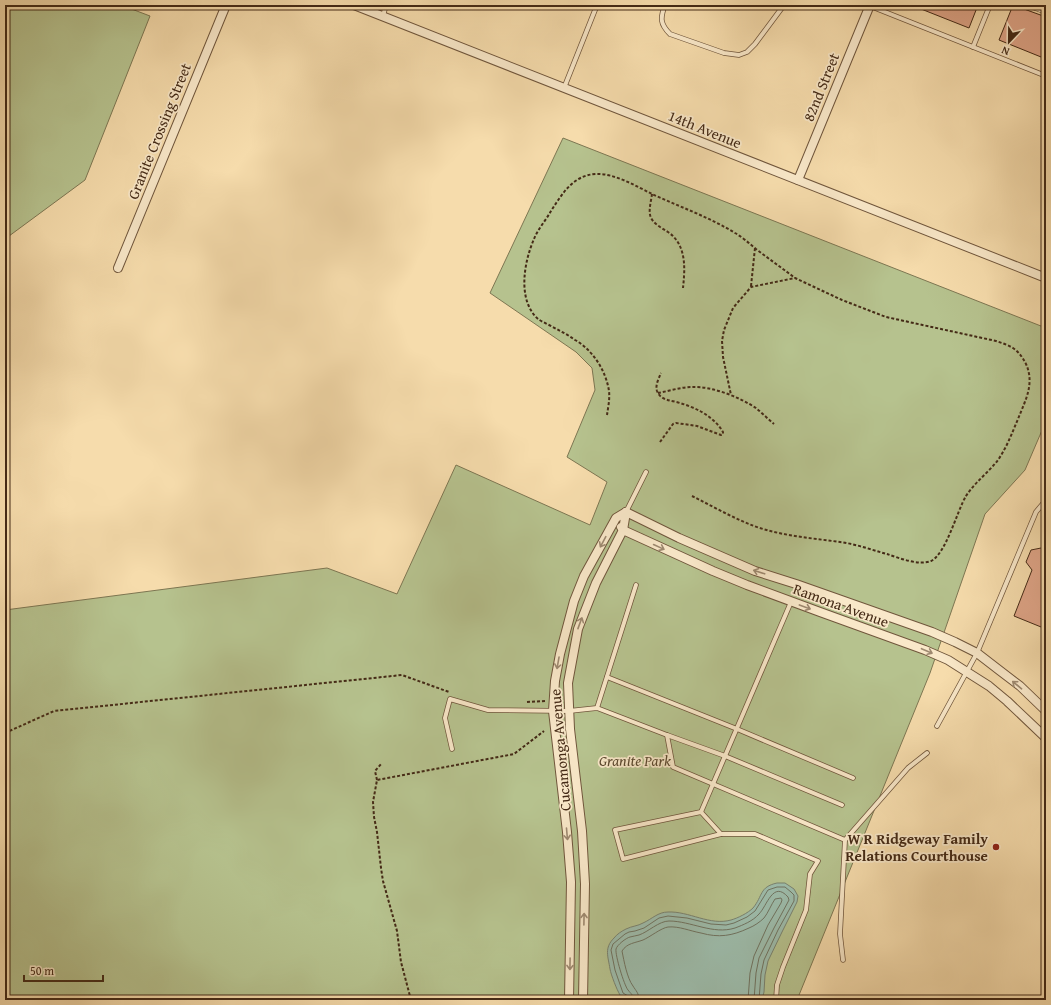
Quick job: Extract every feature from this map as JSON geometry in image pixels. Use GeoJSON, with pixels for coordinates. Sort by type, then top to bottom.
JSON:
{"type":"FeatureCollection","features":[{"type":"Feature","properties":{"kind":"street","name":"Granite Crossing Street"},"geometry":{"type":"LineString","coordinates":[[118,268],[226,5]]}},
{"type":"Feature","properties":{"kind":"street","name":"14th Avenue"},"geometry":{"type":"LineString","coordinates":[[354,5],[1046,278]]}},
{"type":"Feature","properties":{"kind":"street","name":"82nd Street"},"geometry":{"type":"LineString","coordinates":[[798,180],[870,5]]}},
{"type":"Feature","properties":{"kind":"street"},"geometry":{"type":"LineString","coordinates":[[623,530],[616,518],[626,512]]}},
{"type":"Feature","properties":{"kind":"street","name":"Cucamonga Avenue"},"geometry":{"type":"LineString","coordinates":[[583,1000],[585,884],[582,831],[570,729],[568,683],[578,629],[596,583],[623,530],[626,512]]}},
{"type":"Feature","properties":{"kind":"street","name":"Ramona Avenue"},"geometry":{"type":"LineString","coordinates":[[626,512],[679,538],[755,571],[932,632],[955,642],[977,653],[1020,686],[1046,711]]}},
{"type":"Feature","properties":{"kind":"street","name":"Cucamonga Avenue"},"geometry":{"type":"LineString","coordinates":[[569,1000],[571,882],[554,711],[555,681],[560,654],[574,601],[584,576],[616,518]]}},
{"type":"Feature","properties":{"kind":"street","name":"Ramona Avenue"},"geometry":{"type":"LineString","coordinates":[[623,530],[713,571],[791,602],[925,650],[948,660],[989,686],[1008,701],[1046,738]]}},
{"type":"Feature","properties":{"kind":"lane"},"geometry":{"type":"LineString","coordinates":[[383,16],[386,5]]}},
{"type":"Feature","properties":{"kind":"lane"},"geometry":{"type":"LineString","coordinates":[[564,88],[597,5]]}},
{"type":"Feature","properties":{"kind":"lane"},"geometry":{"type":"LineString","coordinates":[[665,5],[661,15],[662,23],[670,34],[724,53],[739,55],[747,52],[755,44],[784,5]]}},
{"type":"Feature","properties":{"kind":"lane"},"geometry":{"type":"LineString","coordinates":[[870,5],[1046,76]]}},
{"type":"Feature","properties":{"kind":"lane"},"geometry":{"type":"LineString","coordinates":[[973,47],[990,5]]}},
{"type":"Feature","properties":{"kind":"lane"},"geometry":{"type":"LineString","coordinates":[[1027,5],[1046,12]]}},
{"type":"Feature","properties":{"kind":"lane"},"geometry":{"type":"LineString","coordinates":[[626,512],[646,472]]}},
{"type":"Feature","properties":{"kind":"lane"},"geometry":{"type":"LineString","coordinates":[[938,726],[977,653],[1036,512],[1046,500]]}},
{"type":"Feature","properties":{"kind":"lane"},"geometry":{"type":"LineString","coordinates":[[597,708],[636,585]]}},
{"type":"Feature","properties":{"kind":"lane"},"geometry":{"type":"LineString","coordinates":[[701,812],[791,602]]}},
{"type":"Feature","properties":{"kind":"lane"},"geometry":{"type":"LineString","coordinates":[[607,676],[853,778]]}},
{"type":"Feature","properties":{"kind":"lane"},"geometry":{"type":"LineString","coordinates":[[452,749],[445,718],[450,699],[488,710],[544,712],[597,708],[725,756],[842,805]]}},
{"type":"Feature","properties":{"kind":"lane"},"geometry":{"type":"LineString","coordinates":[[667,735],[673,767],[845,840]]}},
{"type":"Feature","properties":{"kind":"lane"},"geometry":{"type":"LineString","coordinates":[[844,960],[840,934],[845,840],[908,768],[927,753]]}},
{"type":"Feature","properties":{"kind":"lane"},"geometry":{"type":"LineString","coordinates":[[701,812],[615,830],[623,859],[721,834],[755,834],[818,861],[810,874],[806,910],[783,967],[777,985],[776,1000]]}},
{"type":"Feature","properties":{"kind":"lane"},"geometry":{"type":"LineString","coordinates":[[701,812],[721,834]]}},
{"type":"Feature","properties":{"kind":"path"},"geometry":{"type":"LineString","coordinates":[[608,415],[609,392],[604,374],[598,362],[590,351],[577,340],[539,319],[533,313],[528,304],[525,292],[526,262],[534,238],[560,196],[577,179],[586,175],[608,175],[623,180],[706,218],[734,232],[795,278],[842,300],[886,317],[996,341],[1013,348],[1022,356],[1029,371],[1030,383],[1027,397],[1006,447],[998,460],[968,493],[961,504],[944,548],[939,556],[931,561],[910,561],[842,542],[812,538],[754,526],[692,496]]}},
{"type":"Feature","properties":{"kind":"path"},"geometry":{"type":"LineString","coordinates":[[652,194],[650,213],[652,219],[656,224],[675,238],[682,250],[684,262],[682,288]]}},
{"type":"Feature","properties":{"kind":"path"},"geometry":{"type":"LineString","coordinates":[[730,395],[723,357],[722,341],[724,330],[733,308],[751,287],[755,248]]}},
{"type":"Feature","properties":{"kind":"path"},"geometry":{"type":"LineString","coordinates":[[751,287],[795,278]]}},
{"type":"Feature","properties":{"kind":"path"},"geometry":{"type":"LineString","coordinates":[[660,442],[673,424],[676,423],[697,426],[721,435],[724,432],[711,418],[700,411],[680,403],[664,399],[656,389],[661,373]]}},
{"type":"Feature","properties":{"kind":"path"},"geometry":{"type":"LineString","coordinates":[[658,393],[692,387],[709,388],[746,402],[774,424]]}},
{"type":"Feature","properties":{"kind":"path"},"geometry":{"type":"LineString","coordinates":[[5,733],[54,711],[402,675],[450,692]]}},
{"type":"Feature","properties":{"kind":"path"},"geometry":{"type":"LineString","coordinates":[[525,703],[545,701]]}},
{"type":"Feature","properties":{"kind":"path"},"geometry":{"type":"LineString","coordinates":[[377,780],[514,754],[544,732]]}},
{"type":"Feature","properties":{"kind":"path"},"geometry":{"type":"LineString","coordinates":[[382,762],[375,772],[377,780],[373,802],[374,817],[378,832],[383,881],[397,931],[405,982],[411,1000]]}},
{"type":"Feature","properties":{"kind":"green space"},"geometry":{"type":"Polygon","coordinates":[[[5,5],[121,5],[150,16],[85,180],[5,239],[5,5]]]}},
{"type":"Feature","properties":{"kind":"green space","name":"Granite Park"},"geometry":{"type":"Polygon","coordinates":[[[563,138],[1046,328],[1046,421],[1025,470],[985,514],[930,673],[797,1000],[5,1000],[5,610],[327,568],[397,594],[456,465],[590,525],[607,482],[567,457],[595,390],[592,368],[576,352],[490,293],[563,138]]]}},
{"type":"Feature","properties":{"kind":"water"},"geometry":{"type":"Polygon","coordinates":[[[777,883],[785,883],[794,889],[798,896],[797,902],[768,961],[762,1000],[627,1000],[620,995],[611,972],[608,960],[608,949],[611,942],[620,933],[664,912],[676,912],[715,921],[731,920],[751,910],[762,892],[767,887],[777,883]]]}},
{"type":"Feature","properties":{"kind":"building"},"geometry":{"type":"Polygon","coordinates":[[[911,5],[978,5],[969,28],[911,5]]]}},
{"type":"Feature","properties":{"kind":"building"},"geometry":{"type":"Polygon","coordinates":[[[1013,5],[1046,17],[1046,59],[999,40],[1013,5]]]}},
{"type":"Feature","properties":{"kind":"building"},"geometry":{"type":"Polygon","coordinates":[[[1046,547],[1046,629],[1014,616],[1032,570],[1026,562],[1031,550],[1046,547]]]}},
{"type":"Feature","properties":{"kind":"place","name":"W R Ridgeway Family Relations Courthouse"},"geometry":{"type":"Point","coordinates":[996,847]}}]}
